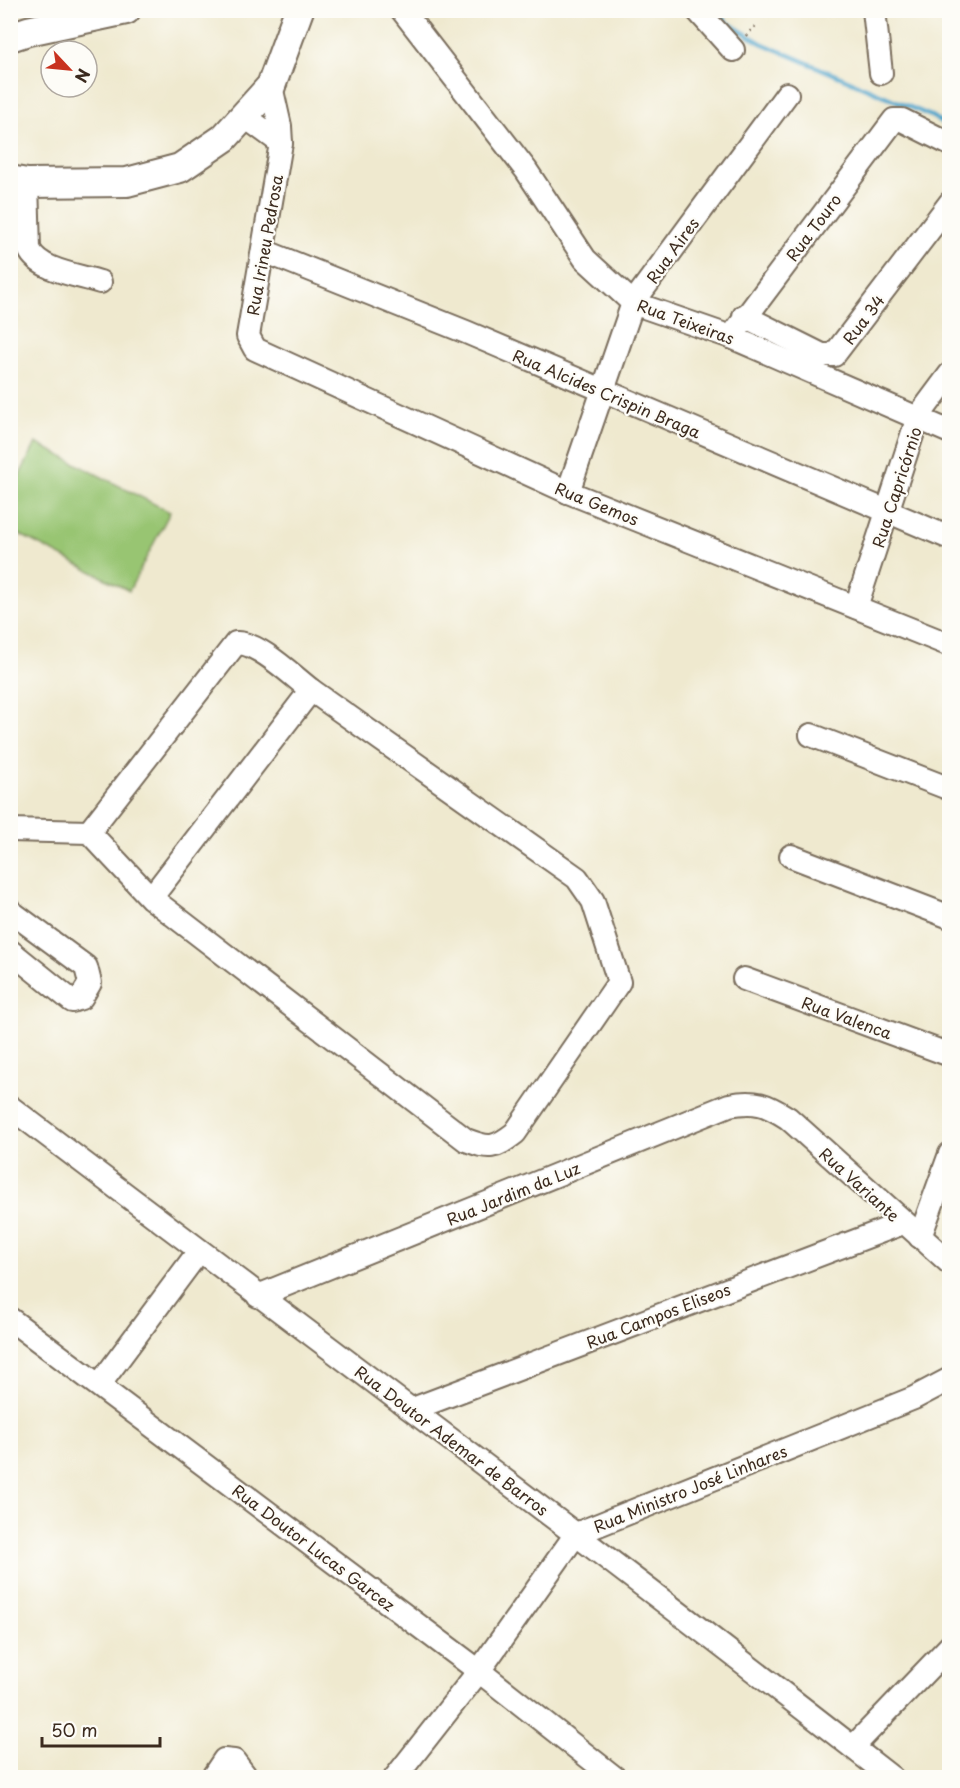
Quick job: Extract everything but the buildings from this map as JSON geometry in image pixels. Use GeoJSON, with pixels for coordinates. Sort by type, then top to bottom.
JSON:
{"type":"FeatureCollection","features":[{"type":"Feature","properties":{"kind":"main road"},"geometry":{"type":"LineString","coordinates":[[16,31],[82,15],[126,10]]}},
{"type":"Feature","properties":{"kind":"main road"},"geometry":{"type":"LineString","coordinates":[[19,181],[127,182],[180,168],[224,138],[271,86],[299,10]]}},
{"type":"Feature","properties":{"kind":"street","name":"Rua Teixeiras"},"geometry":{"type":"LineString","coordinates":[[402,10],[526,170],[585,259],[633,303],[731,337],[950,432]]}},
{"type":"Feature","properties":{"kind":"street"},"geometry":{"type":"LineString","coordinates":[[697,10],[732,50]]}},
{"type":"Feature","properties":{"kind":"street"},"geometry":{"type":"LineString","coordinates":[[874,10],[881,73]]}},
{"type":"Feature","properties":{"kind":"street","name":"Rua Irineu Pedrosa"},"geometry":{"type":"LineString","coordinates":[[251,346],[248,336],[281,143],[280,126],[271,86]]}},
{"type":"Feature","properties":{"kind":"street","name":"Rua Aires"},"geometry":{"type":"LineString","coordinates":[[568,492],[633,303],[787,94]]}},
{"type":"Feature","properties":{"kind":"street"},"geometry":{"type":"LineString","coordinates":[[244,116],[281,143]]}},
{"type":"Feature","properties":{"kind":"street","name":"Rua Touro"},"geometry":{"type":"LineString","coordinates":[[731,337],[744,316],[897,119],[950,144]]}},
{"type":"Feature","properties":{"kind":"street"},"geometry":{"type":"LineString","coordinates":[[19,181],[32,257],[42,264],[100,282]]}},
{"type":"Feature","properties":{"kind":"street","name":"Rua 34"},"geometry":{"type":"LineString","coordinates":[[744,316],[822,355],[834,355],[950,203]]}},
{"type":"Feature","properties":{"kind":"street","name":"Rua Alcides Crispin Braga"},"geometry":{"type":"LineString","coordinates":[[264,251],[950,538]]}},
{"type":"Feature","properties":{"kind":"street","name":"Rua Gemos"},"geometry":{"type":"LineString","coordinates":[[251,346],[568,492],[950,645]]}},
{"type":"Feature","properties":{"kind":"street","name":"Rua Capricórnio"},"geometry":{"type":"LineString","coordinates":[[856,607],[889,514],[918,417],[950,374]]}},
{"type":"Feature","properties":{"kind":"street"},"geometry":{"type":"LineString","coordinates":[[10,830],[89,832],[152,898],[465,1140],[485,1147],[499,1146],[515,1133],[619,982],[593,901],[577,878],[245,642],[236,643],[89,832]]}},
{"type":"Feature","properties":{"kind":"street"},"geometry":{"type":"LineString","coordinates":[[152,898],[311,690]]}},
{"type":"Feature","properties":{"kind":"street"},"geometry":{"type":"LineString","coordinates":[[811,735],[950,789]]}},
{"type":"Feature","properties":{"kind":"street"},"geometry":{"type":"LineString","coordinates":[[790,856],[950,917]]}},
{"type":"Feature","properties":{"kind":"street"},"geometry":{"type":"LineString","coordinates":[[10,911],[86,967],[90,984],[81,998],[72,1001],[10,951]]}},
{"type":"Feature","properties":{"kind":"street","name":"Rua Valenca"},"geometry":{"type":"LineString","coordinates":[[744,979],[950,1055]]}},
{"type":"Feature","properties":{"kind":"street","name":"Rua Jardim da Luz"},"geometry":{"type":"LineString","coordinates":[[258,1296],[729,1106],[748,1101],[770,1106]]}},
{"type":"Feature","properties":{"kind":"street","name":"Rua Variante"},"geometry":{"type":"LineString","coordinates":[[770,1106],[788,1118],[950,1263]]}},
{"type":"Feature","properties":{"kind":"street","name":"Rua Doutor Ademar de Barros"},"geometry":{"type":"LineString","coordinates":[[10,1107],[258,1296],[413,1409],[892,1778]]}},
{"type":"Feature","properties":{"kind":"street"},"geometry":{"type":"LineString","coordinates":[[911,1230],[944,1186],[950,1154]]}},
{"type":"Feature","properties":{"kind":"street","name":"Rua Campos Eliseos"},"geometry":{"type":"LineString","coordinates":[[413,1409],[911,1230]]}},
{"type":"Feature","properties":{"kind":"street"},"geometry":{"type":"LineString","coordinates":[[100,1384],[199,1251]]}},
{"type":"Feature","properties":{"kind":"street","name":"Rua Doutor Lucas Garcez"},"geometry":{"type":"LineString","coordinates":[[10,1319],[100,1384],[479,1671],[615,1778]]}},
{"type":"Feature","properties":{"kind":"street","name":"Rua Ministro José Linhares"},"geometry":{"type":"LineString","coordinates":[[395,1778],[479,1671],[576,1534],[915,1398],[950,1379]]}},
{"type":"Feature","properties":{"kind":"street"},"geometry":{"type":"LineString","coordinates":[[853,1747],[950,1646]]}},
{"type":"Feature","properties":{"kind":"street"},"geometry":{"type":"LineString","coordinates":[[212,1778],[224,1760],[234,1761],[247,1778]]}},
{"type":"Feature","properties":{"kind":"green space"},"geometry":{"type":"Polygon","coordinates":[[[36,443],[170,512],[129,591],[11,530],[11,492],[36,443]]]}},
{"type":"Feature","properties":{"kind":"waterway"},"geometry":{"type":"LineString","coordinates":[[719,10],[726,22],[761,43],[931,116],[950,127]]}}]}
